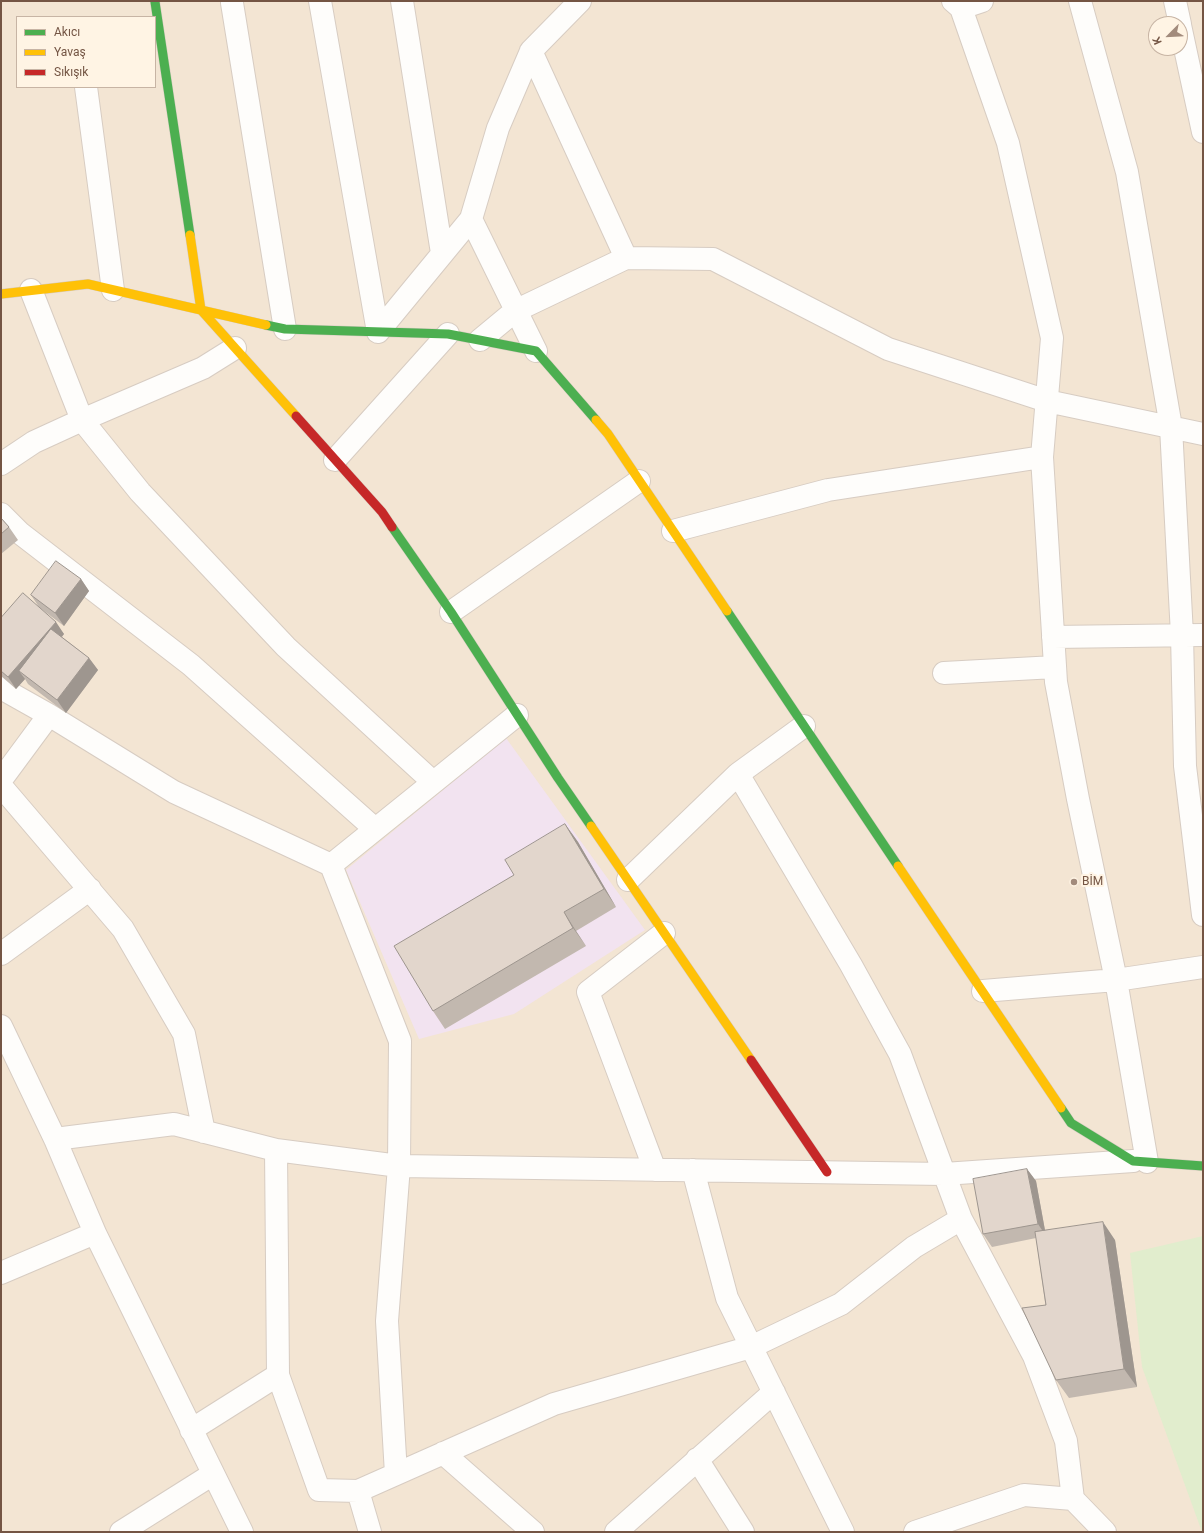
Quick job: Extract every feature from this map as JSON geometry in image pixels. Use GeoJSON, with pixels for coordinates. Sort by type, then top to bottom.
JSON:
{"type":"FeatureCollection","features":[{"type":"Feature","properties":{"kind":"street"},"geometry":{"type":"LineString","coordinates":[[320,1],[378,332]]}},
{"type":"Feature","properties":{"kind":"street"},"geometry":{"type":"LineString","coordinates":[[402,1],[442,253]]}},
{"type":"Feature","properties":{"kind":"street"},"geometry":{"type":"LineString","coordinates":[[378,332],[470,219],[498,128],[531,51],[580,1]]}},
{"type":"Feature","properties":{"kind":"street"},"geometry":{"type":"LineString","coordinates":[[982,1],[957,4],[1008,143],[1052,338],[1042,457],[1056,682],[1078,799],[1116,980],[1140,1162]]}},
{"type":"Feature","properties":{"kind":"street"},"geometry":{"type":"LineString","coordinates":[[1080,1],[1127,172],[1171,427],[1193,635],[1185,766],[1203,915]]}},
{"type":"Feature","properties":{"kind":"street"},"geometry":{"type":"LineString","coordinates":[[1175,1],[1178,16]]}},
{"type":"Feature","properties":{"kind":"street"},"geometry":{"type":"LineString","coordinates":[[156,2],[201,310],[382,512],[451,612],[558,778],[827,1172]]}},
{"type":"Feature","properties":{"kind":"street"},"geometry":{"type":"LineString","coordinates":[[232,3],[285,329]]}},
{"type":"Feature","properties":{"kind":"street"},"geometry":{"type":"LineString","coordinates":[[531,51],[626,258]]}},
{"type":"Feature","properties":{"kind":"street"},"geometry":{"type":"LineString","coordinates":[[1187,56],[1203,132]]}},
{"type":"Feature","properties":{"kind":"street"},"geometry":{"type":"LineString","coordinates":[[86,88],[113,290]]}},
{"type":"Feature","properties":{"kind":"street"},"geometry":{"type":"LineString","coordinates":[[470,219],[536,351],[608,434],[1071,1123],[1140,1162]]}},
{"type":"Feature","properties":{"kind":"street"},"geometry":{"type":"LineString","coordinates":[[480,340],[515,311],[626,258],[713,259],[888,349],[1047,401],[1203,434]]}},
{"type":"Feature","properties":{"kind":"street"},"geometry":{"type":"LineString","coordinates":[[1,294],[88,284],[285,329],[448,334],[536,351]]}},
{"type":"Feature","properties":{"kind":"street"},"geometry":{"type":"LineString","coordinates":[[31,290],[82,420],[140,492],[286,647],[433,782]]}},
{"type":"Feature","properties":{"kind":"street"},"geometry":{"type":"LineString","coordinates":[[335,460],[448,334]]}},
{"type":"Feature","properties":{"kind":"street"},"geometry":{"type":"LineString","coordinates":[[1,464],[34,442],[202,368],[235,348]]}},
{"type":"Feature","properties":{"kind":"street"},"geometry":{"type":"LineString","coordinates":[[673,531],[828,490],[1042,457]]}},
{"type":"Feature","properties":{"kind":"street"},"geometry":{"type":"LineString","coordinates":[[451,612],[639,481]]}},
{"type":"Feature","properties":{"kind":"street"},"geometry":{"type":"LineString","coordinates":[[1,514],[20,533],[192,665],[375,829]]}},
{"type":"Feature","properties":{"kind":"street"},"geometry":{"type":"LineString","coordinates":[[1053,637],[1193,635]]}},
{"type":"Feature","properties":{"kind":"street"},"geometry":{"type":"LineString","coordinates":[[944,673],[1055,667]]}},
{"type":"Feature","properties":{"kind":"street"},"geometry":{"type":"LineString","coordinates":[[1,688],[49,714],[174,792],[331,865],[400,1041],[399,1166],[387,1321],[396,1474]]}},
{"type":"Feature","properties":{"kind":"street"},"geometry":{"type":"LineString","coordinates":[[1,780],[49,714]]}},
{"type":"Feature","properties":{"kind":"street"},"geometry":{"type":"LineString","coordinates":[[331,865],[517,715]]}},
{"type":"Feature","properties":{"kind":"street"},"geometry":{"type":"LineString","coordinates":[[628,880],[738,774],[804,726]]}},
{"type":"Feature","properties":{"kind":"street"},"geometry":{"type":"LineString","coordinates":[[738,774],[851,965],[900,1054],[961,1219],[1034,1356],[1066,1441],[1073,1499],[1105,1532]]}},
{"type":"Feature","properties":{"kind":"street"},"geometry":{"type":"LineString","coordinates":[[1,786],[123,929],[184,1034],[204,1132]]}},
{"type":"Feature","properties":{"kind":"street"},"geometry":{"type":"LineString","coordinates":[[1,954],[90,889]]}},
{"type":"Feature","properties":{"kind":"street"},"geometry":{"type":"LineString","coordinates":[[655,1170],[588,992],[664,933]]}},
{"type":"Feature","properties":{"kind":"street"},"geometry":{"type":"LineString","coordinates":[[983,991],[1116,980],[1203,967]]}},
{"type":"Feature","properties":{"kind":"street"},"geometry":{"type":"LineString","coordinates":[[1,1026],[55,1139],[95,1233],[242,1532]]}},
{"type":"Feature","properties":{"kind":"street"},"geometry":{"type":"LineString","coordinates":[[55,1139],[174,1124],[276,1150],[399,1166],[944,1174],[1140,1162],[1203,1166]]}},
{"type":"Feature","properties":{"kind":"street"},"geometry":{"type":"LineString","coordinates":[[276,1150],[278,1375],[319,1490],[358,1491],[554,1404],[751,1347],[841,1304],[914,1247],[961,1219]]}},
{"type":"Feature","properties":{"kind":"street"},"geometry":{"type":"LineString","coordinates":[[693,1170],[727,1298],[843,1532]]}},
{"type":"Feature","properties":{"kind":"street"},"geometry":{"type":"LineString","coordinates":[[1,1273],[95,1233]]}},
{"type":"Feature","properties":{"kind":"street"},"geometry":{"type":"LineString","coordinates":[[192,1430],[278,1375]]}},
{"type":"Feature","properties":{"kind":"street"},"geometry":{"type":"LineString","coordinates":[[616,1532],[774,1392]]}},
{"type":"Feature","properties":{"kind":"street"},"geometry":{"type":"LineString","coordinates":[[442,1454],[533,1532]]}},
{"type":"Feature","properties":{"kind":"street"},"geometry":{"type":"LineString","coordinates":[[697,1459],[743,1532]]}},
{"type":"Feature","properties":{"kind":"street"},"geometry":{"type":"LineString","coordinates":[[121,1532],[213,1474]]}},
{"type":"Feature","properties":{"kind":"street"},"geometry":{"type":"LineString","coordinates":[[358,1491],[370,1532]]}},
{"type":"Feature","properties":{"kind":"street"},"geometry":{"type":"LineString","coordinates":[[915,1532],[1024,1495],[1073,1499]]}},
{"type":"Feature","properties":{"kind":"shaded area"},"geometry":{"type":"Polygon","coordinates":[[[1,1],[1203,1],[1203,1532],[1,1532],[1,1]]]}},
{"type":"Feature","properties":{"kind":"shaded area"},"geometry":{"type":"Polygon","coordinates":[[[506,738],[645,930],[514,1014],[419,1039],[346,870],[506,738]]]}},
{"type":"Feature","properties":{"kind":"green space"},"geometry":{"type":"Polygon","coordinates":[[[1203,1236],[1202,1532],[1142,1367],[1130,1253],[1203,1236]]]}},
{"type":"Feature","properties":{"kind":"building"},"geometry":{"type":"Polygon","coordinates":[[[1,518],[9,527],[1,534],[1,518]]]}},
{"type":"Feature","properties":{"kind":"building"},"geometry":{"type":"Polygon","coordinates":[[[56,561],[81,579],[55,613],[31,595],[56,561]]]}},
{"type":"Feature","properties":{"kind":"building"},"geometry":{"type":"Polygon","coordinates":[[[23,593],[56,622],[8,677],[1,671],[1,618],[23,593]]]}},
{"type":"Feature","properties":{"kind":"building"},"geometry":{"type":"Polygon","coordinates":[[[51,629],[89,658],[57,700],[19,671],[51,629]]]}},
{"type":"Feature","properties":{"kind":"building"},"geometry":{"type":"Polygon","coordinates":[[[565,824],[604,889],[564,912],[573,928],[433,1011],[394,946],[514,875],[505,860],[565,824]]]}},
{"type":"Feature","properties":{"kind":"building"},"geometry":{"type":"Polygon","coordinates":[[[1027,1169],[1038,1224],[983,1234],[973,1179],[1027,1169]]]}},
{"type":"Feature","properties":{"kind":"building"},"geometry":{"type":"Polygon","coordinates":[[[1103,1222],[1124,1369],[1056,1380],[1022,1308],[1046,1305],[1035,1232],[1103,1222]]]}},
{"type":"Feature","properties":{"kind":"traffic: fast"},"geometry":{"type":"LineString","coordinates":[[155,2],[190,235]]}},
{"type":"Feature","properties":{"kind":"traffic: fast"},"geometry":{"type":"LineString","coordinates":[[266,325],[285,329],[448,334],[536,351],[596,420]]}},
{"type":"Feature","properties":{"kind":"traffic: fast"},"geometry":{"type":"LineString","coordinates":[[392,527],[451,612],[558,778],[591,826]]}},
{"type":"Feature","properties":{"kind":"traffic: fast"},"geometry":{"type":"LineString","coordinates":[[727,611],[898,866]]}},
{"type":"Feature","properties":{"kind":"traffic: fast"},"geometry":{"type":"LineString","coordinates":[[1061,1108],[1071,1123],[1133,1161],[1203,1166]]}},
{"type":"Feature","properties":{"kind":"traffic: slow"},"geometry":{"type":"LineString","coordinates":[[190,235],[201,310],[296,416]]}},
{"type":"Feature","properties":{"kind":"traffic: slow"},"geometry":{"type":"LineString","coordinates":[[1,294],[88,284],[266,325]]}},
{"type":"Feature","properties":{"kind":"traffic: slow"},"geometry":{"type":"LineString","coordinates":[[596,420],[608,434],[727,611]]}},
{"type":"Feature","properties":{"kind":"traffic: slow"},"geometry":{"type":"LineString","coordinates":[[591,826],[751,1060]]}},
{"type":"Feature","properties":{"kind":"traffic: slow"},"geometry":{"type":"LineString","coordinates":[[898,866],[1061,1108]]}},
{"type":"Feature","properties":{"kind":"traffic: jam"},"geometry":{"type":"LineString","coordinates":[[296,416],[382,512],[392,527]]}},
{"type":"Feature","properties":{"kind":"traffic: jam"},"geometry":{"type":"LineString","coordinates":[[751,1060],[827,1172]]}},
{"type":"Feature","properties":{"kind":"place","name":"BİM"},"geometry":{"type":"Point","coordinates":[1074,882]}}]}
